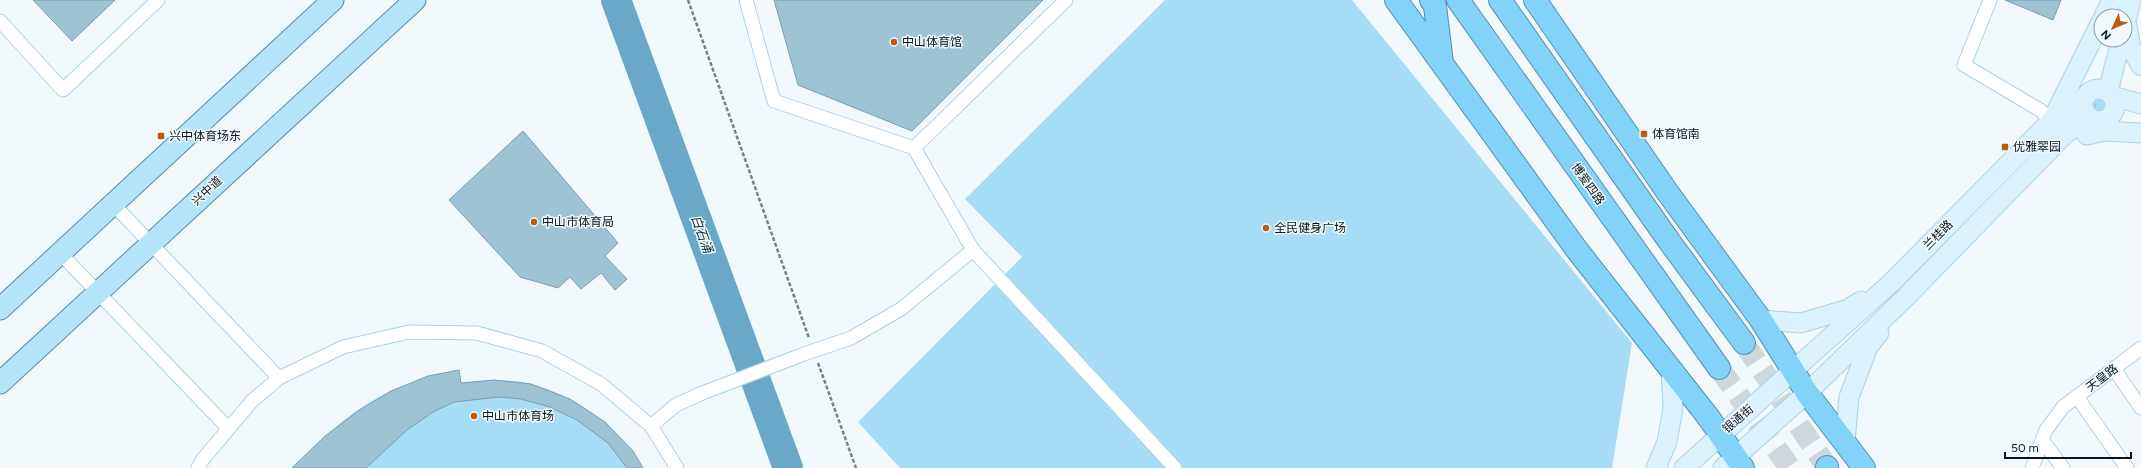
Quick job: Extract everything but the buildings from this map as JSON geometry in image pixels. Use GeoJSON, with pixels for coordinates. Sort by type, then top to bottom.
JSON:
{"type":"FeatureCollection","features":[{"type":"Feature","properties":{"kind":"highway"},"geometry":{"type":"LineString","coordinates":[[1396,0],[1577,250],[1720,434],[1734,464]]}},
{"type":"Feature","properties":{"kind":"highway"},"geometry":{"type":"LineString","coordinates":[[1431,0],[1434,6],[1443,66]]}},
{"type":"Feature","properties":{"kind":"highway","name":"博爱四路"},"geometry":{"type":"LineString","coordinates":[[1458,0],[1719,368]]}},
{"type":"Feature","properties":{"kind":"highway"},"geometry":{"type":"LineString","coordinates":[[1500,0],[1669,240],[1744,343]]}},
{"type":"Feature","properties":{"kind":"highway"},"geometry":{"type":"LineString","coordinates":[[1535,0],[1668,193],[1761,320],[1807,393],[1864,468]]}},
{"type":"Feature","properties":{"kind":"main road"},"geometry":{"type":"LineString","coordinates":[[0,309],[334,0]]}},
{"type":"Feature","properties":{"kind":"main road","name":"兴中道"},"geometry":{"type":"LineString","coordinates":[[0,383],[415,0]]}},
{"type":"Feature","properties":{"kind":"street"},"geometry":{"type":"LineString","coordinates":[[0,21],[63,90],[158,0]]}},
{"type":"Feature","properties":{"kind":"street"},"geometry":{"type":"LineString","coordinates":[[746,0],[774,100],[914,148],[973,250],[1175,468]]}},
{"type":"Feature","properties":{"kind":"street"},"geometry":{"type":"LineString","coordinates":[[914,148],[1066,0]]}},
{"type":"Feature","properties":{"kind":"street"},"geometry":{"type":"LineString","coordinates":[[1990,0],[1964,66],[2040,110],[2066,133]]}},
{"type":"Feature","properties":{"kind":"street"},"geometry":{"type":"LineString","coordinates":[[2051,121],[2093,38]]}},
{"type":"Feature","properties":{"kind":"street"},"geometry":{"type":"LineString","coordinates":[[2099,48],[2084,98],[2084,111],[2099,119],[2141,128]]}},
{"type":"Feature","properties":{"kind":"street"},"geometry":{"type":"LineString","coordinates":[[2099,119],[2114,112],[2115,106],[2110,94],[2119,48]]}},
{"type":"Feature","properties":{"kind":"street"},"geometry":{"type":"LineString","coordinates":[[2131,48],[2141,66]]}},
{"type":"Feature","properties":{"kind":"street"},"geometry":{"type":"LineString","coordinates":[[2084,98],[2089,92],[2099,88],[2110,94],[2141,104]]}},
{"type":"Feature","properties":{"kind":"street","name":"兰桂路"},"geometry":{"type":"LineString","coordinates":[[1793,371],[1891,283],[2051,121],[2084,98]]}},
{"type":"Feature","properties":{"kind":"street","name":"兰桂路"},"geometry":{"type":"LineString","coordinates":[[1807,393],[1906,297],[2066,133],[2099,119]]}},
{"type":"Feature","properties":{"kind":"street"},"geometry":{"type":"LineString","coordinates":[[2050,150],[2079,137],[2104,131],[2141,133]]}},
{"type":"Feature","properties":{"kind":"street"},"geometry":{"type":"LineString","coordinates":[[114,205],[279,378]]}},
{"type":"Feature","properties":{"kind":"street"},"geometry":{"type":"LineString","coordinates":[[651,426],[676,405],[729,381],[851,338],[901,309],[973,250]]}},
{"type":"Feature","properties":{"kind":"street"},"geometry":{"type":"LineString","coordinates":[[61,254],[228,428]]}},
{"type":"Feature","properties":{"kind":"street"},"geometry":{"type":"LineString","coordinates":[[1761,320],[1801,323],[1848,309],[1891,283]]}},
{"type":"Feature","properties":{"kind":"street"},"geometry":{"type":"LineString","coordinates":[[1845,442],[1849,397],[1868,347],[1906,297]]}},
{"type":"Feature","properties":{"kind":"street"},"geometry":{"type":"LineString","coordinates":[[198,468],[228,428],[252,401],[279,378],[343,346],[409,332],[476,333],[542,351],[601,384],[651,426],[677,468]]}},
{"type":"Feature","properties":{"kind":"street","name":"天皇路"},"geometry":{"type":"LineString","coordinates":[[2032,468],[2046,430],[2063,407],[2141,348]]}},
{"type":"Feature","properties":{"kind":"street"},"geometry":{"type":"LineString","coordinates":[[2114,369],[2141,408]]}},
{"type":"Feature","properties":{"kind":"street"},"geometry":{"type":"LineString","coordinates":[[1656,468],[1667,442],[1674,408],[1671,370]]}},
{"type":"Feature","properties":{"kind":"street","name":"银通街"},"geometry":{"type":"LineString","coordinates":[[1684,468],[1720,434],[1793,371]]}},
{"type":"Feature","properties":{"kind":"street"},"geometry":{"type":"LineString","coordinates":[[1734,464],[1807,393]]}},
{"type":"Feature","properties":{"kind":"street"},"geometry":{"type":"LineString","coordinates":[[2077,397],[2127,468]]}},
{"type":"Feature","properties":{"kind":"street"},"geometry":{"type":"LineString","coordinates":[[2042,440],[2063,468]]}},
{"type":"Feature","properties":{"kind":"path"},"geometry":{"type":"LineString","coordinates":[[688,0],[809,352],[856,468]]}},
{"type":"Feature","properties":{"kind":"green space","name":"全民健身广场"},"geometry":{"type":"Polygon","coordinates":[[[1165,0],[1352,0],[1632,343],[1612,468],[900,468],[858,422],[1022,257],[965,199],[1165,0]]]}},
{"type":"Feature","properties":{"kind":"green space"},"geometry":{"type":"Polygon","coordinates":[[[2099,93],[2104,94],[2110,100],[2110,110],[2104,116],[2099,117],[2094,116],[2088,110],[2087,105],[2088,100],[2094,94],[2099,93]]]}},
{"type":"Feature","properties":{"kind":"green space","name":"中山市体育场"},"geometry":{"type":"Polygon","coordinates":[[[459,370],[461,383],[496,380],[523,382],[548,389],[565,396],[596,415],[622,439],[643,468],[292,468],[338,425],[377,398],[416,382],[459,370]]]}},
{"type":"Feature","properties":{"kind":"waterway","name":"白石涌"},"geometry":{"type":"LineString","coordinates":[[616,0],[788,468]]}},
{"type":"Feature","properties":{"kind":"tunnel"},"geometry":{"type":"LineString","coordinates":[[1744,343],[1827,467]]}},
{"type":"Feature","properties":{"kind":"tunnel"},"geometry":{"type":"LineString","coordinates":[[1719,368],[1790,468]]}},
{"type":"Feature","properties":{"kind":"place","name":"中山体育馆"},"geometry":{"type":"Point","coordinates":[894,42]}},
{"type":"Feature","properties":{"kind":"place","name":"体育馆南"},"geometry":{"type":"Point","coordinates":[1644,134]}},
{"type":"Feature","properties":{"kind":"place","name":"兴中体育场东"},"geometry":{"type":"Point","coordinates":[161,136]}},
{"type":"Feature","properties":{"kind":"place","name":"优雅翠园"},"geometry":{"type":"Point","coordinates":[2005,147]}},
{"type":"Feature","properties":{"kind":"place","name":"中山市体育局"},"geometry":{"type":"Point","coordinates":[534,222]}},
{"type":"Feature","properties":{"kind":"place","name":"全民健身广场"},"geometry":{"type":"Point","coordinates":[1266,228]}},
{"type":"Feature","properties":{"kind":"place","name":"中山市体育场"},"geometry":{"type":"Point","coordinates":[474,416]}}]}
